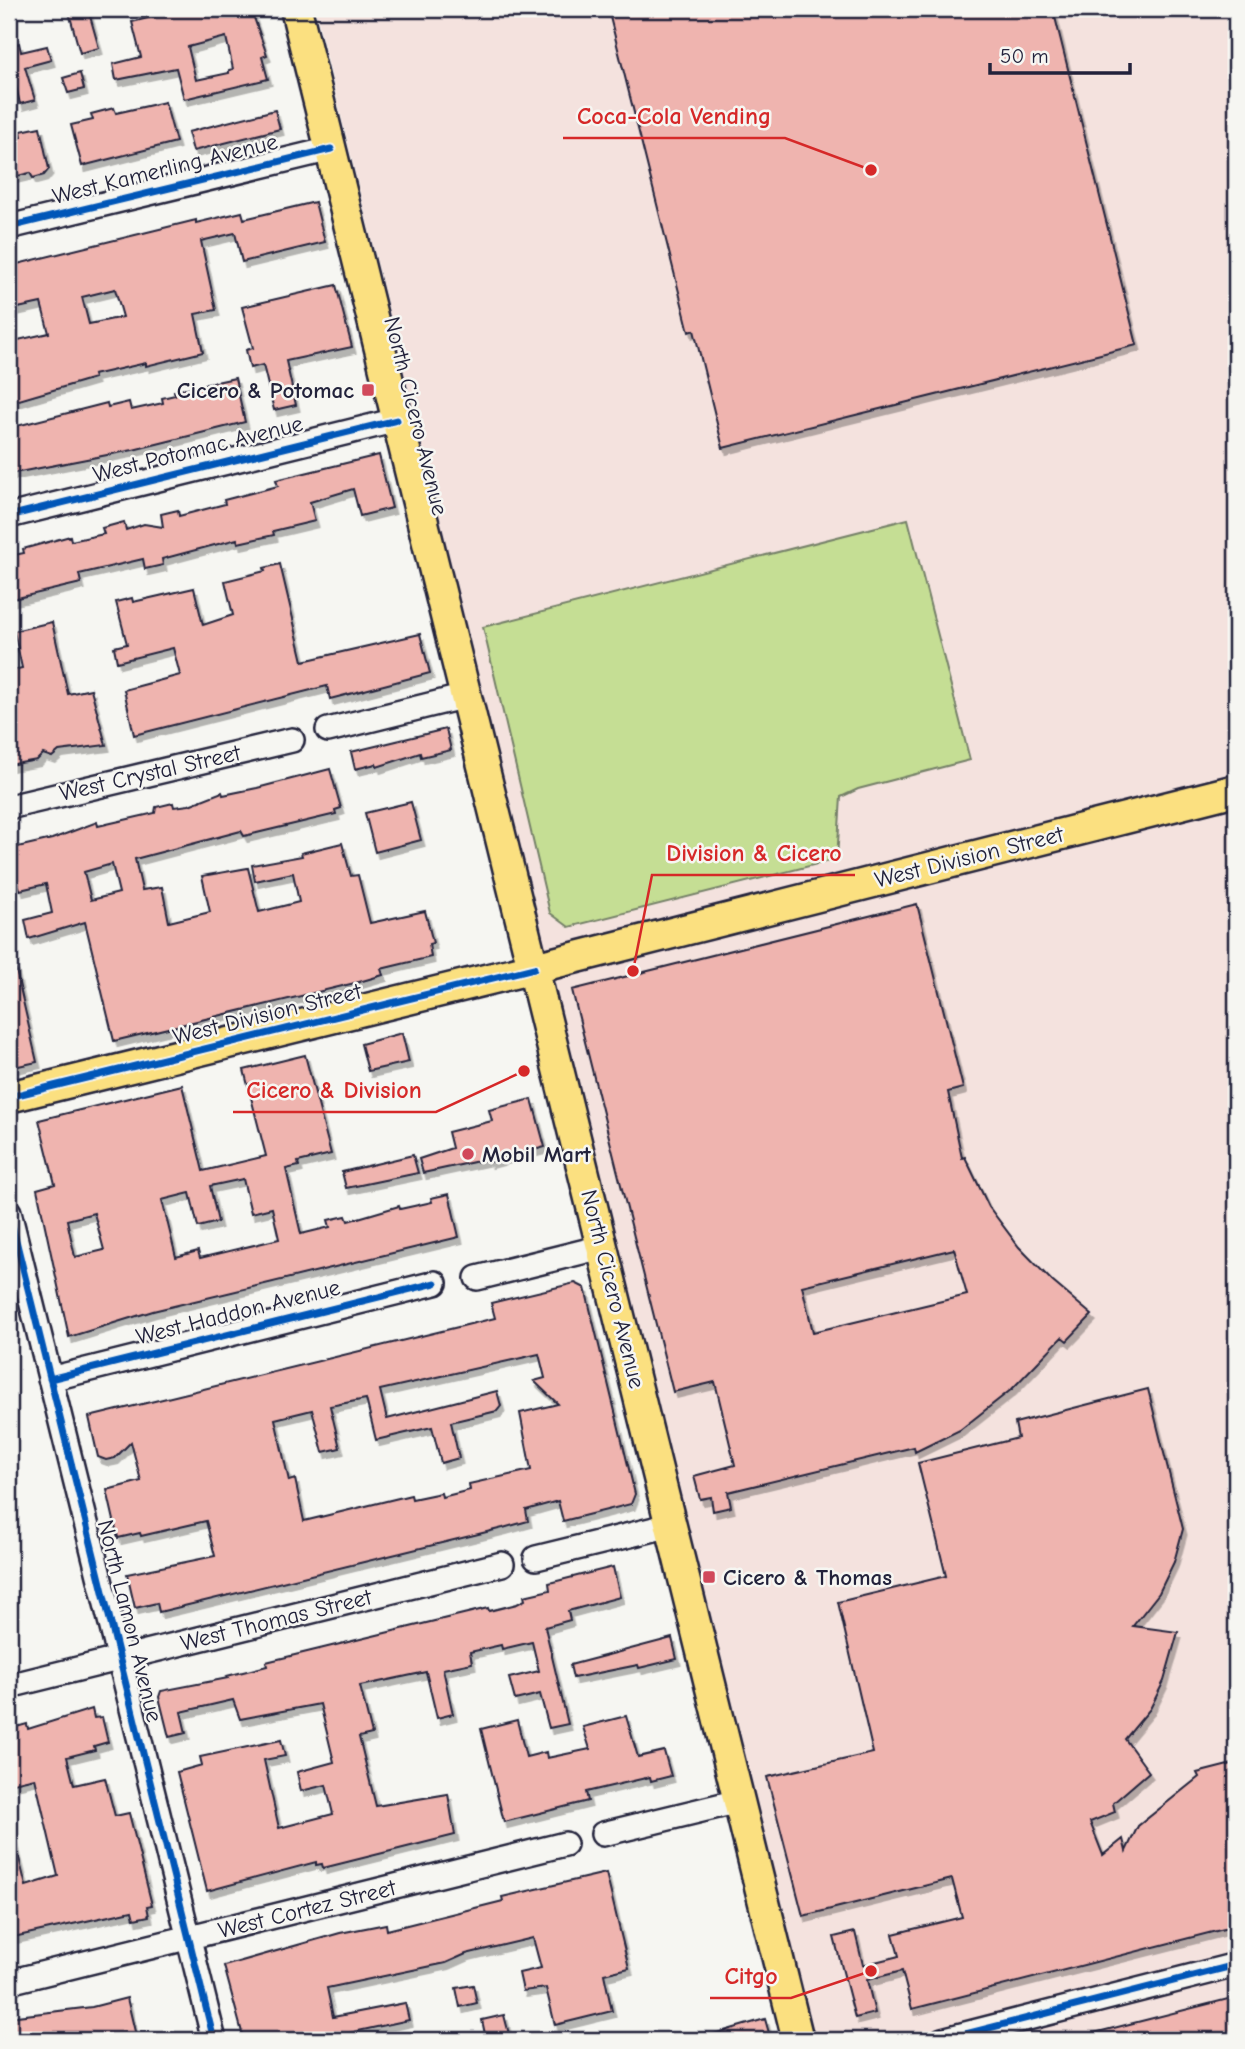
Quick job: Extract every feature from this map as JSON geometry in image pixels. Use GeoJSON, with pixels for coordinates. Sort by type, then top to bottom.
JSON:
{"type":"FeatureCollection","features":[{"type":"Feature","properties":{"kind":"main road","name":"North Cicero Avenue"},"geometry":{"type":"LineString","coordinates":[[296,9],[798,2040]]}},
{"type":"Feature","properties":{"kind":"main road","name":"West Division Street"},"geometry":{"type":"LineString","coordinates":[[9,1097],[534,968],[1236,790]]}},
{"type":"Feature","properties":{"kind":"street","name":"West Kamerling Avenue"},"geometry":{"type":"LineString","coordinates":[[9,227],[331,149]]}},
{"type":"Feature","properties":{"kind":"street","name":"West Potomac Avenue"},"geometry":{"type":"LineString","coordinates":[[9,516],[397,420]]}},
{"type":"Feature","properties":{"kind":"street"},"geometry":{"type":"LineString","coordinates":[[328,730],[466,696]]}},
{"type":"Feature","properties":{"kind":"street","name":"West Crystal Street"},"geometry":{"type":"LineString","coordinates":[[9,807],[292,740]]}},
{"type":"Feature","properties":{"kind":"street","name":"North Lamon Avenue"},"geometry":{"type":"LineString","coordinates":[[9,1212],[214,2040]]}},
{"type":"Feature","properties":{"kind":"street"},"geometry":{"type":"LineString","coordinates":[[477,1278],[603,1247]]}},
{"type":"Feature","properties":{"kind":"street","name":"West Haddon Avenue"},"geometry":{"type":"LineString","coordinates":[[50,1379],[435,1283]]}},
{"type":"Feature","properties":{"kind":"street"},"geometry":{"type":"LineString","coordinates":[[536,1558],[671,1525]]}},
{"type":"Feature","properties":{"kind":"street","name":"West Thomas Street"},"geometry":{"type":"LineString","coordinates":[[9,1686],[502,1564]]}},
{"type":"Feature","properties":{"kind":"street"},"geometry":{"type":"LineString","coordinates":[[603,1834],[739,1801]]}},
{"type":"Feature","properties":{"kind":"street","name":"West Cortez Street"},"geometry":{"type":"LineString","coordinates":[[9,1982],[565,1844]]}},
{"type":"Feature","properties":{"kind":"street"},"geometry":{"type":"LineString","coordinates":[[942,2040],[1236,1965]]}},
{"type":"Feature","properties":{"kind":"shaded area"},"geometry":{"type":"Polygon","coordinates":[[[315,9],[1236,9],[1236,2040],[812,2040],[315,9]]]}},
{"type":"Feature","properties":{"kind":"green space"},"geometry":{"type":"Polygon","coordinates":[[[908,519],[970,760],[858,789],[841,797],[837,859],[569,927],[550,913],[483,627],[908,519]]]}},
{"type":"Feature","properties":{"kind":"building"},"geometry":{"type":"Polygon","coordinates":[[[68,9],[88,9],[99,48],[80,53],[68,9]]]}},
{"type":"Feature","properties":{"kind":"building"},"geometry":{"type":"Polygon","coordinates":[[[162,9],[251,9],[267,55],[262,57],[268,79],[184,99],[176,68],[116,80],[113,64],[141,57],[132,22],[164,14],[162,9]],[[226,37],[188,47],[196,80],[229,73],[229,70],[233,69],[226,37]]]}},
{"type":"Feature","properties":{"kind":"building"},"geometry":{"type":"Polygon","coordinates":[[[608,9],[1053,9],[1137,345],[723,448],[694,330],[689,332],[608,9]]]}},
{"type":"Feature","properties":{"kind":"building"},"geometry":{"type":"Polygon","coordinates":[[[19,43],[21,52],[47,46],[51,60],[25,67],[35,100],[20,104],[9,55],[9,46],[19,43]]]}},
{"type":"Feature","properties":{"kind":"building"},"geometry":{"type":"Polygon","coordinates":[[[80,73],[84,89],[68,93],[63,78],[80,73]]]}},
{"type":"Feature","properties":{"kind":"building"},"geometry":{"type":"Polygon","coordinates":[[[165,102],[176,142],[82,166],[71,125],[93,120],[91,114],[114,108],[116,113],[165,102]]]}},
{"type":"Feature","properties":{"kind":"building"},"geometry":{"type":"Polygon","coordinates":[[[275,110],[280,129],[193,151],[188,132],[275,110]]]}},
{"type":"Feature","properties":{"kind":"building"},"geometry":{"type":"Polygon","coordinates":[[[40,127],[49,169],[44,175],[33,178],[30,173],[9,178],[9,141],[22,137],[21,131],[40,127]]]}},
{"type":"Feature","properties":{"kind":"building"},"geometry":{"type":"Polygon","coordinates":[[[315,202],[325,242],[242,262],[235,233],[201,241],[216,310],[195,314],[203,352],[93,375],[94,378],[9,403],[9,342],[49,333],[41,303],[9,310],[9,266],[196,220],[196,223],[242,212],[244,219],[315,202]],[[115,289],[82,297],[89,324],[123,317],[115,289]]]}},
{"type":"Feature","properties":{"kind":"building"},"geometry":{"type":"Polygon","coordinates":[[[336,285],[352,347],[286,361],[296,405],[274,410],[263,365],[250,368],[246,350],[253,348],[242,307],[336,285]]]}},
{"type":"Feature","properties":{"kind":"building"},"geometry":{"type":"Polygon","coordinates":[[[235,378],[245,422],[133,450],[9,474],[9,428],[107,403],[108,407],[129,402],[131,410],[163,403],[162,398],[175,395],[174,391],[235,378]]]}},
{"type":"Feature","properties":{"kind":"building"},"geometry":{"type":"Polygon","coordinates":[[[379,455],[392,508],[360,516],[353,489],[310,502],[315,521],[273,531],[274,535],[238,543],[237,539],[162,559],[163,565],[145,569],[143,559],[79,574],[81,583],[9,600],[9,556],[24,553],[23,549],[70,536],[71,541],[104,534],[102,528],[124,522],[126,530],[144,524],[163,527],[161,514],[178,510],[179,516],[225,504],[224,500],[278,486],[276,480],[379,455]]]}},
{"type":"Feature","properties":{"kind":"building"},"geometry":{"type":"Polygon","coordinates":[[[280,564],[303,661],[420,634],[430,673],[330,699],[327,686],[134,735],[124,690],[180,675],[173,648],[117,662],[114,647],[127,644],[116,602],[132,598],[133,602],[194,588],[203,625],[233,615],[225,581],[265,571],[264,568],[280,564]]]}},
{"type":"Feature","properties":{"kind":"building"},"geometry":{"type":"Polygon","coordinates":[[[52,622],[68,694],[91,689],[106,745],[59,751],[52,757],[43,754],[37,760],[9,765],[9,720],[15,718],[9,693],[9,671],[22,668],[14,631],[52,622]]]}},
{"type":"Feature","properties":{"kind":"building"},"geometry":{"type":"Polygon","coordinates":[[[446,729],[451,750],[421,757],[420,753],[377,767],[376,764],[355,769],[351,752],[446,729]]]}},
{"type":"Feature","properties":{"kind":"building"},"geometry":{"type":"Polygon","coordinates":[[[330,769],[341,808],[335,810],[336,814],[244,836],[241,831],[135,859],[142,890],[162,887],[169,922],[210,912],[202,876],[248,868],[259,912],[299,902],[293,873],[255,881],[252,865],[302,856],[301,853],[342,843],[351,876],[358,875],[370,923],[425,911],[433,943],[429,944],[431,957],[381,969],[383,975],[359,982],[114,1041],[85,922],[29,939],[25,920],[52,913],[46,884],[20,890],[18,882],[12,883],[9,849],[52,839],[97,822],[98,826],[155,813],[156,807],[173,803],[174,807],[189,805],[222,792],[223,795],[330,769]],[[112,864],[84,872],[91,900],[119,893],[112,864]]]}},
{"type":"Feature","properties":{"kind":"building"},"geometry":{"type":"Polygon","coordinates":[[[411,802],[421,840],[375,852],[365,813],[411,802]]]}},
{"type":"Feature","properties":{"kind":"building"},"geometry":{"type":"Polygon","coordinates":[[[917,904],[963,1088],[948,1092],[962,1158],[965,1157],[989,1207],[1019,1247],[1053,1282],[1092,1315],[1067,1341],[1062,1337],[1012,1389],[960,1430],[915,1452],[914,1447],[728,1492],[731,1507],[713,1511],[711,1497],[700,1499],[694,1476],[735,1465],[715,1382],[673,1392],[572,990],[917,904]],[[954,1249],[802,1286],[813,1332],[967,1295],[954,1249]]]}},
{"type":"Feature","properties":{"kind":"building"},"geometry":{"type":"Polygon","coordinates":[[[15,966],[37,1062],[9,1068],[9,967],[15,966]]]}},
{"type":"Feature","properties":{"kind":"building"},"geometry":{"type":"Polygon","coordinates":[[[402,1033],[409,1062],[368,1071],[361,1044],[402,1033]]]}},
{"type":"Feature","properties":{"kind":"building"},"geometry":{"type":"Polygon","coordinates":[[[305,1055],[331,1154],[298,1162],[299,1166],[286,1169],[301,1234],[330,1227],[328,1220],[346,1216],[348,1221],[399,1206],[400,1209],[432,1202],[431,1198],[449,1194],[459,1237],[153,1311],[69,1337],[37,1189],[55,1184],[39,1120],[182,1085],[203,1171],[266,1156],[244,1070],[305,1055]],[[243,1179],[210,1186],[218,1222],[198,1227],[190,1193],[162,1200],[176,1257],[198,1251],[200,1258],[279,1239],[272,1208],[251,1213],[243,1179]],[[94,1213],[67,1220],[75,1257],[104,1250],[94,1213]]]}},
{"type":"Feature","properties":{"kind":"building"},"geometry":{"type":"Polygon","coordinates":[[[532,1099],[545,1147],[489,1162],[488,1159],[423,1173],[419,1159],[452,1148],[448,1132],[492,1121],[489,1110],[532,1099]]]}},
{"type":"Feature","properties":{"kind":"building"},"geometry":{"type":"Polygon","coordinates":[[[413,1155],[418,1173],[346,1188],[342,1172],[413,1155]]]}},
{"type":"Feature","properties":{"kind":"building"},"geometry":{"type":"Polygon","coordinates":[[[575,1283],[585,1288],[635,1494],[631,1504],[563,1521],[558,1501],[526,1510],[528,1521],[503,1528],[159,1612],[157,1603],[135,1608],[127,1574],[215,1556],[206,1521],[141,1536],[140,1533],[118,1538],[107,1490],[141,1481],[131,1442],[115,1458],[106,1460],[98,1457],[89,1417],[495,1318],[491,1303],[575,1283]],[[539,1354],[380,1390],[387,1419],[497,1391],[501,1406],[497,1411],[451,1422],[459,1458],[441,1463],[432,1427],[376,1440],[366,1399],[330,1406],[340,1448],[323,1452],[312,1410],[275,1419],[289,1481],[295,1479],[304,1521],[411,1495],[412,1499],[441,1493],[442,1497],[470,1490],[469,1484],[531,1470],[520,1413],[558,1404],[534,1381],[545,1378],[539,1354]]]}},
{"type":"Feature","properties":{"kind":"building"},"geometry":{"type":"Polygon","coordinates":[[[1148,1389],[1183,1529],[1174,1562],[1159,1593],[1133,1626],[1178,1632],[1164,1681],[1150,1709],[1125,1739],[1149,1772],[1113,1803],[1115,1812],[1090,1822],[1103,1855],[1123,1839],[1126,1851],[1138,1826],[1199,1777],[1197,1773],[1236,1763],[1236,1926],[912,2009],[902,1971],[867,1980],[875,2013],[855,2018],[834,1937],[855,1932],[863,1965],[899,1956],[893,1934],[962,1917],[952,1879],[803,1916],[767,1777],[873,1753],[838,1602],[946,1576],[918,1463],[1018,1438],[1015,1423],[1148,1389]]]}},
{"type":"Feature","properties":{"kind":"building"},"geometry":{"type":"Polygon","coordinates":[[[613,1567],[620,1597],[568,1611],[570,1620],[545,1627],[568,1724],[549,1728],[540,1694],[515,1700],[509,1678],[539,1671],[532,1642],[502,1649],[501,1645],[470,1652],[472,1663],[443,1669],[453,1714],[437,1718],[426,1672],[360,1686],[372,1734],[359,1737],[376,1806],[448,1794],[455,1835],[323,1868],[322,1864],[316,1865],[316,1862],[207,1891],[177,1772],[202,1765],[200,1757],[281,1740],[285,1756],[264,1760],[279,1828],[333,1814],[326,1785],[301,1791],[297,1772],[334,1762],[320,1704],[240,1719],[233,1700],[181,1712],[186,1733],[169,1737],[159,1697],[161,1691],[228,1678],[227,1676],[267,1666],[266,1662],[488,1608],[489,1611],[517,1604],[525,1600],[524,1596],[550,1590],[549,1583],[613,1567]]]}},
{"type":"Feature","properties":{"kind":"building"},"geometry":{"type":"Polygon","coordinates":[[[672,1638],[677,1659],[573,1678],[570,1665],[672,1638]]]}},
{"type":"Feature","properties":{"kind":"building"},"geometry":{"type":"Polygon","coordinates":[[[92,1709],[94,1718],[102,1717],[108,1742],[94,1746],[95,1750],[67,1757],[74,1785],[105,1778],[115,1816],[129,1813],[152,1905],[147,1906],[149,1916],[134,1919],[132,1911],[9,1938],[9,1839],[14,1838],[26,1886],[58,1876],[35,1778],[9,1784],[9,1729],[27,1724],[28,1729],[92,1709]]]}},
{"type":"Feature","properties":{"kind":"building"},"geometry":{"type":"Polygon","coordinates":[[[626,1716],[638,1757],[664,1751],[671,1776],[651,1781],[650,1777],[586,1792],[588,1801],[504,1822],[481,1729],[517,1720],[526,1757],[546,1752],[547,1758],[590,1749],[583,1727],[626,1716]]]}},
{"type":"Feature","properties":{"kind":"building"},"geometry":{"type":"Polygon","coordinates":[[[606,1873],[629,1968],[604,1974],[612,2011],[555,2025],[546,1988],[523,1991],[519,1973],[541,1968],[533,1938],[466,1954],[446,1963],[327,1988],[333,2017],[405,2003],[409,2020],[317,2040],[244,2040],[224,1966],[340,1933],[386,1924],[387,1930],[503,1901],[502,1897],[606,1873]]]}},
{"type":"Feature","properties":{"kind":"building"},"geometry":{"type":"Polygon","coordinates":[[[473,1985],[477,2003],[460,2007],[456,1988],[473,1985]]]}},
{"type":"Feature","properties":{"kind":"building"},"geometry":{"type":"Polygon","coordinates":[[[1236,1997],[1236,2040],[1087,2040],[1086,2035],[1236,1997]]]}},
{"type":"Feature","properties":{"kind":"building"},"geometry":{"type":"Polygon","coordinates":[[[127,1998],[137,2040],[9,2040],[9,2017],[92,2007],[127,1998]]]}},
{"type":"Feature","properties":{"kind":"building"},"geometry":{"type":"Polygon","coordinates":[[[504,2015],[509,2034],[486,2039],[482,2020],[504,2015]]]}},
{"type":"Feature","properties":{"kind":"building"},"geometry":{"type":"Polygon","coordinates":[[[765,2019],[771,2040],[708,2040],[707,2036],[765,2019]]]}},
{"type":"Feature","properties":{"kind":"cycle path"},"geometry":{"type":"LineString","coordinates":[[9,227],[331,149]]}},
{"type":"Feature","properties":{"kind":"cycle path"},"geometry":{"type":"LineString","coordinates":[[9,516],[397,420]]}},
{"type":"Feature","properties":{"kind":"cycle path"},"geometry":{"type":"LineString","coordinates":[[9,1097],[534,968]]}},
{"type":"Feature","properties":{"kind":"cycle path"},"geometry":{"type":"LineString","coordinates":[[9,1212],[214,2040]]}},
{"type":"Feature","properties":{"kind":"cycle path"},"geometry":{"type":"LineString","coordinates":[[50,1379],[435,1283]]}},
{"type":"Feature","properties":{"kind":"cycle path"},"geometry":{"type":"LineString","coordinates":[[942,2040],[1236,1965]]}},
{"type":"Feature","properties":{"kind":"place","name":"Coca-Cola Vending"},"geometry":{"type":"Point","coordinates":[871,170]}},
{"type":"Feature","properties":{"kind":"place","name":"Cicero & Potomac"},"geometry":{"type":"Point","coordinates":[368,390]}},
{"type":"Feature","properties":{"kind":"place","name":"Division & Cicero"},"geometry":{"type":"Point","coordinates":[633,971]}},
{"type":"Feature","properties":{"kind":"place","name":"Cicero & Division"},"geometry":{"type":"Point","coordinates":[524,1071]}},
{"type":"Feature","properties":{"kind":"place","name":"Mobil Mart"},"geometry":{"type":"Point","coordinates":[468,1154]}},
{"type":"Feature","properties":{"kind":"place","name":"Cicero & Thomas"},"geometry":{"type":"Point","coordinates":[709,1577]}},
{"type":"Feature","properties":{"kind":"place","name":"Citgo"},"geometry":{"type":"Point","coordinates":[871,1971]}}]}
